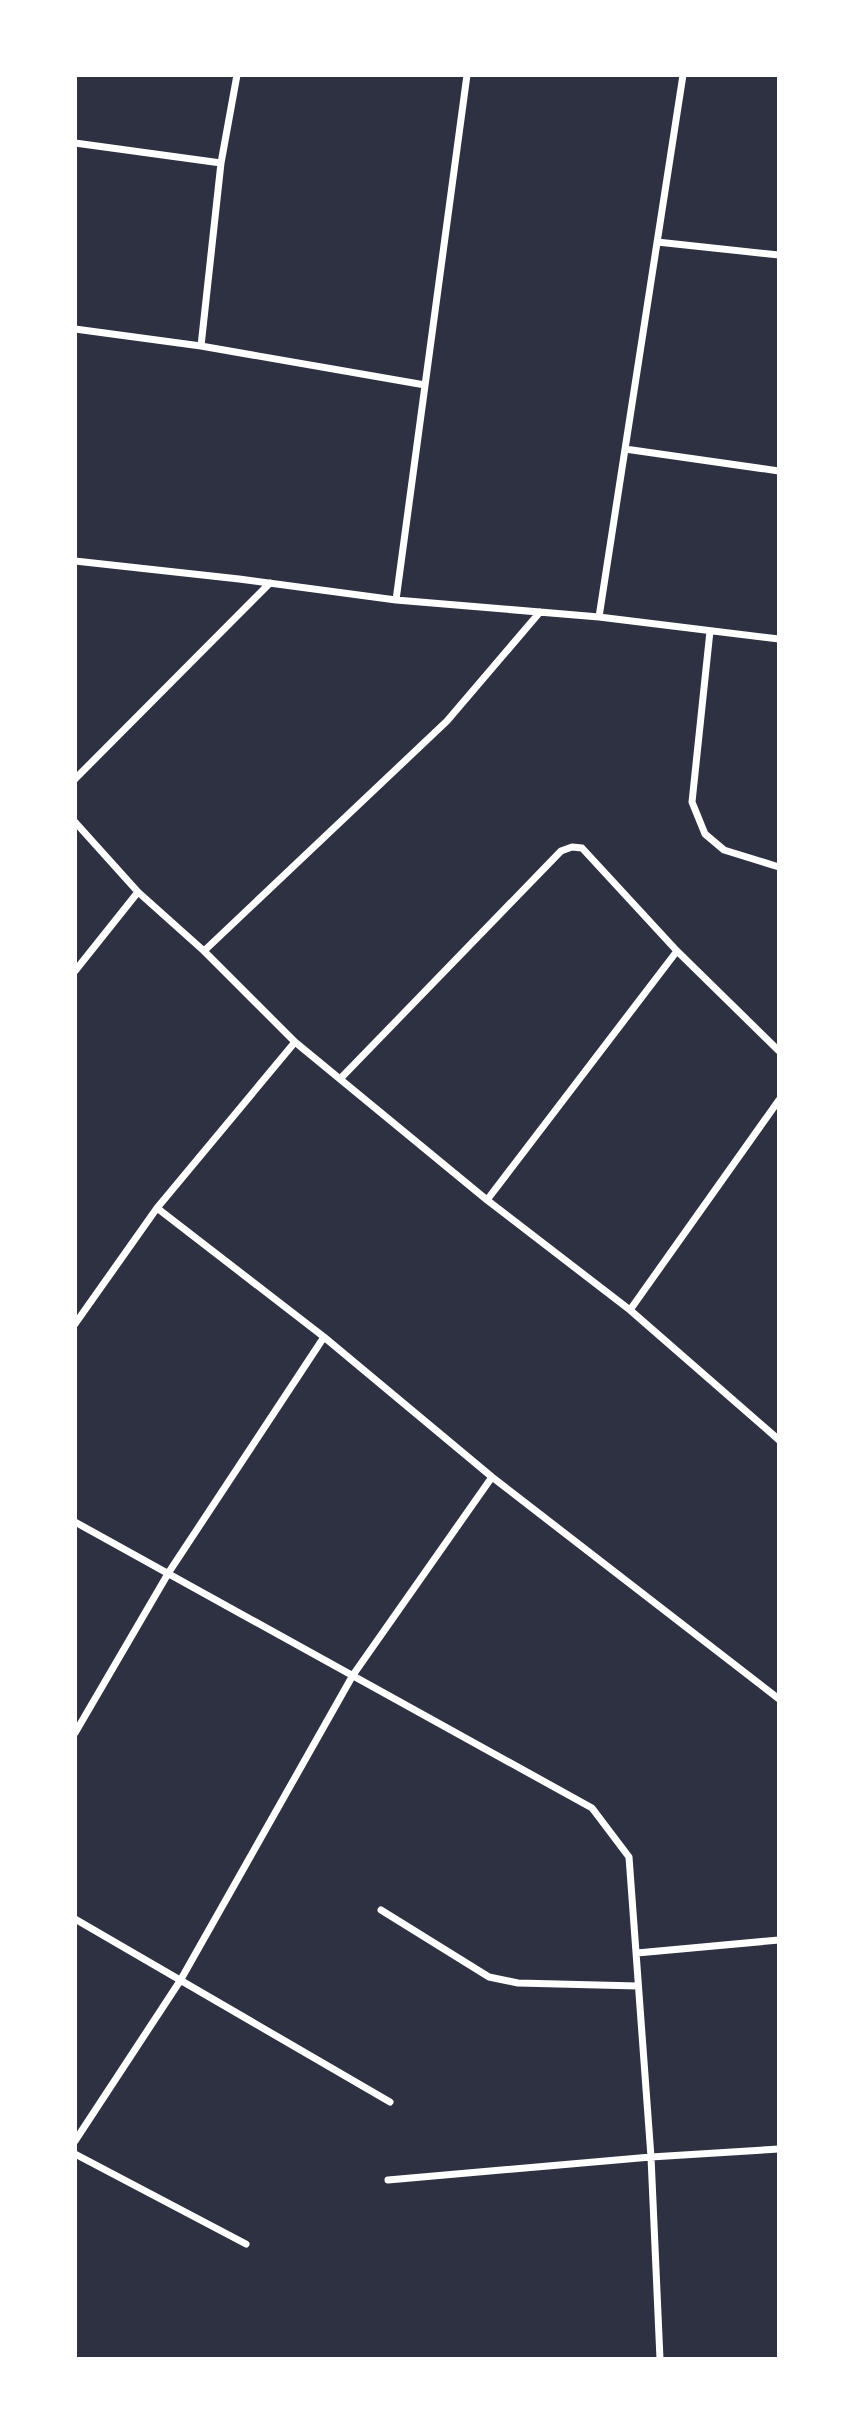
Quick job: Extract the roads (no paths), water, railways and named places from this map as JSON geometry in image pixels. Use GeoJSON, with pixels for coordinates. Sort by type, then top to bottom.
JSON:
{"type":"FeatureCollection","features":[{"type":"Feature","properties":{"kind":"street"},"geometry":{"type":"LineString","coordinates":[[201,346],[221,163],[237,75]]}},
{"type":"Feature","properties":{"kind":"street"},"geometry":{"type":"LineString","coordinates":[[396,600],[467,75]]}},
{"type":"Feature","properties":{"kind":"street"},"geometry":{"type":"LineString","coordinates":[[599,617],[683,75]]}},
{"type":"Feature","properties":{"kind":"street"},"geometry":{"type":"LineString","coordinates":[[75,143],[221,163]]}},
{"type":"Feature","properties":{"kind":"street"},"geometry":{"type":"LineString","coordinates":[[657,242],[779,255]]}},
{"type":"Feature","properties":{"kind":"street"},"geometry":{"type":"LineString","coordinates":[[75,329],[201,346],[425,385]]}},
{"type":"Feature","properties":{"kind":"street"},"geometry":{"type":"LineString","coordinates":[[625,449],[779,471]]}},
{"type":"Feature","properties":{"kind":"street"},"geometry":{"type":"LineString","coordinates":[[75,561],[396,600],[599,617],[779,639]]}},
{"type":"Feature","properties":{"kind":"street"},"geometry":{"type":"LineString","coordinates":[[75,779],[270,583]]}},
{"type":"Feature","properties":{"kind":"street"},"geometry":{"type":"LineString","coordinates":[[204,951],[447,720],[540,612]]}},
{"type":"Feature","properties":{"kind":"street"},"geometry":{"type":"LineString","coordinates":[[710,631],[692,802],[705,834],[724,850],[779,867]]}},
{"type":"Feature","properties":{"kind":"street"},"geometry":{"type":"LineString","coordinates":[[75,822],[138,892],[204,951],[295,1042],[487,1200],[630,1310],[779,1440]]}},
{"type":"Feature","properties":{"kind":"street"},"geometry":{"type":"LineString","coordinates":[[340,1079],[561,851],[572,847],[582,848],[677,951],[779,1051]]}},
{"type":"Feature","properties":{"kind":"street"},"geometry":{"type":"LineString","coordinates":[[75,971],[138,892]]}},
{"type":"Feature","properties":{"kind":"street"},"geometry":{"type":"LineString","coordinates":[[487,1200],[677,951]]}},
{"type":"Feature","properties":{"kind":"street"},"geometry":{"type":"LineString","coordinates":[[75,1324],[157,1208],[295,1042]]}},
{"type":"Feature","properties":{"kind":"street"},"geometry":{"type":"LineString","coordinates":[[630,1310],[779,1100]]}},
{"type":"Feature","properties":{"kind":"street"},"geometry":{"type":"LineString","coordinates":[[157,1208],[324,1337],[492,1477],[779,1699]]}},
{"type":"Feature","properties":{"kind":"street"},"geometry":{"type":"LineString","coordinates":[[75,1733],[169,1572],[324,1337]]}},
{"type":"Feature","properties":{"kind":"street"},"geometry":{"type":"LineString","coordinates":[[75,2141],[180,1981],[353,1675],[492,1477]]}},
{"type":"Feature","properties":{"kind":"street"},"geometry":{"type":"LineString","coordinates":[[75,1522],[592,1808],[629,1857],[651,2157],[660,2359]]}},
{"type":"Feature","properties":{"kind":"street"},"geometry":{"type":"LineString","coordinates":[[381,1910],[489,1977],[518,1983],[638,1986]]}},
{"type":"Feature","properties":{"kind":"street"},"geometry":{"type":"LineString","coordinates":[[75,1919],[390,2102]]}},
{"type":"Feature","properties":{"kind":"street"},"geometry":{"type":"LineString","coordinates":[[637,1953],[779,1940]]}},
{"type":"Feature","properties":{"kind":"street"},"geometry":{"type":"LineString","coordinates":[[388,2180],[651,2157],[779,2149]]}},
{"type":"Feature","properties":{"kind":"street"},"geometry":{"type":"LineString","coordinates":[[75,2154],[246,2244]]}}]}
